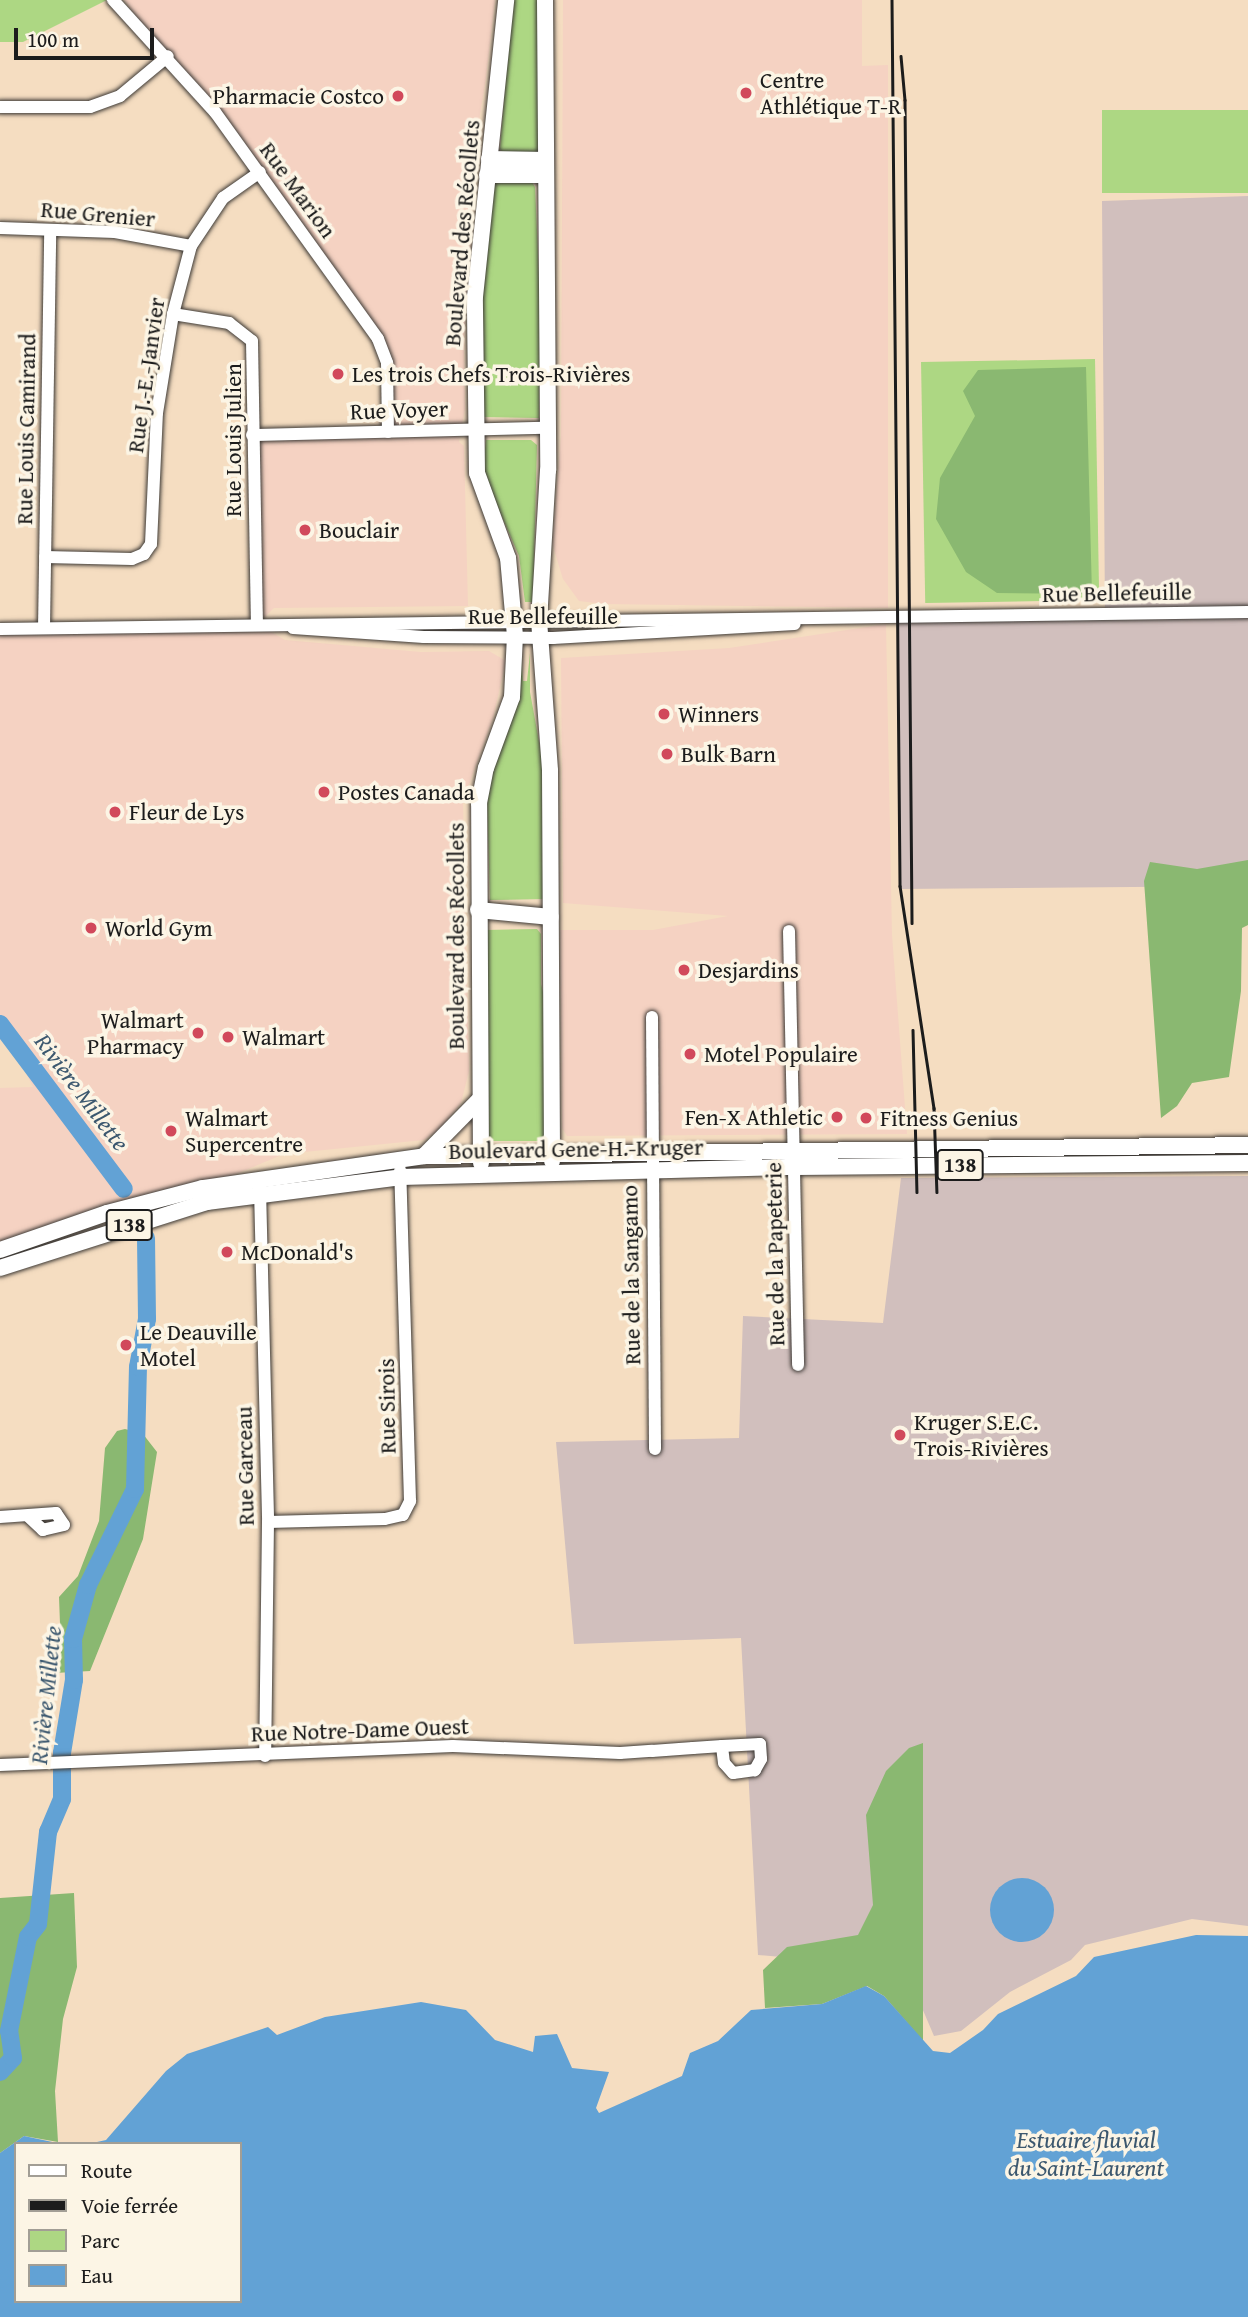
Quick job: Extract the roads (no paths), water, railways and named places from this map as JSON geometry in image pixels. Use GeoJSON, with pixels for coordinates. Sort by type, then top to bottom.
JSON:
{"type":"FeatureCollection","features":[{"type":"Feature","properties":{"kind":"main road","name":"Boulevard des Récollets"},"geometry":{"type":"LineString","coordinates":[[481,1172],[478,910],[480,797],[512,697],[515,628],[508,558],[479,485],[474,429],[475,297],[506,0]]}},
{"type":"Feature","properties":{"kind":"main road"},"geometry":{"type":"LineString","coordinates":[[545,0],[548,428],[539,620],[550,766],[552,1171]]}},
{"type":"Feature","properties":{"kind":"main road"},"geometry":{"type":"LineString","coordinates":[[488,167],[546,167]]}},
{"type":"Feature","properties":{"kind":"main road"},"geometry":{"type":"LineString","coordinates":[[478,910],[551,917]]}},
{"type":"Feature","properties":{"kind":"main road"},"geometry":{"type":"LineString","coordinates":[[424,1157],[479,1100]]}},
{"type":"Feature","properties":{"kind":"main road","name":"Boulevard Gene-H.-Kruger"},"geometry":{"type":"LineString","coordinates":[[0,1250],[107,1213],[400,1159],[480,1154],[1248,1145]]}},
{"type":"Feature","properties":{"kind":"main road","name":"Boulevard Gene-H.-Kruger"},"geometry":{"type":"LineString","coordinates":[[0,1268],[114,1229],[260,1185],[481,1172],[1248,1163]]}},
{"type":"Feature","properties":{"kind":"street","name":"Rue Marion"},"geometry":{"type":"LineString","coordinates":[[113,0],[168,56],[260,172],[378,339],[387,363],[388,432]]}},
{"type":"Feature","properties":{"kind":"street"},"geometry":{"type":"LineString","coordinates":[[0,107],[90,107],[120,96],[168,56]]}},
{"type":"Feature","properties":{"kind":"street","name":"Rue J.-E.-Janvier"},"geometry":{"type":"LineString","coordinates":[[46,557],[132,559],[144,554],[151,544],[157,413],[173,314],[191,246],[223,198],[260,172]]}},
{"type":"Feature","properties":{"kind":"street","name":"Rue Grenier"},"geometry":{"type":"LineString","coordinates":[[0,228],[115,232],[191,246]]}},
{"type":"Feature","properties":{"kind":"street","name":"Rue Louis Camirand"},"geometry":{"type":"LineString","coordinates":[[44,628],[50,230]]}},
{"type":"Feature","properties":{"kind":"street","name":"Rue Louis Julien"},"geometry":{"type":"LineString","coordinates":[[173,314],[229,323],[252,341],[256,373],[252,435],[263,623]]}},
{"type":"Feature","properties":{"kind":"street","name":"Rue Voyer"},"geometry":{"type":"LineString","coordinates":[[252,435],[548,428]]}},
{"type":"Feature","properties":{"kind":"street","name":"Rue Bellefeuille"},"geometry":{"type":"LineString","coordinates":[[0,629],[263,623],[515,628],[539,620],[1248,612]]}},
{"type":"Feature","properties":{"kind":"street","name":"Rue Bellefeuille"},"geometry":{"type":"LineString","coordinates":[[515,628],[540,638],[711,631],[797,624],[819,617]]}},
{"type":"Feature","properties":{"kind":"street","name":"Rue de la Papeterie"},"geometry":{"type":"LineString","coordinates":[[789,931],[799,1365]]}},
{"type":"Feature","properties":{"kind":"street","name":"Rue de la Sangamo"},"geometry":{"type":"LineString","coordinates":[[652,1017],[655,1449]]}},
{"type":"Feature","properties":{"kind":"street","name":"Rue Sirois"},"geometry":{"type":"LineString","coordinates":[[268,1522],[385,1519],[403,1515],[410,1501],[400,1159]]}},
{"type":"Feature","properties":{"kind":"street","name":"Rue Garceau"},"geometry":{"type":"LineString","coordinates":[[260,1185],[268,1522],[265,1756]]}},
{"type":"Feature","properties":{"kind":"street"},"geometry":{"type":"LineString","coordinates":[[0,1517],[29,1517]]}},
{"type":"Feature","properties":{"kind":"street","name":"Rue Notre-Dame Ouest"},"geometry":{"type":"LineString","coordinates":[[0,1765],[265,1756],[453,1746],[620,1753],[722,1746],[760,1744],[761,1759],[755,1770],[733,1773],[724,1763],[722,1746]]}},
{"type":"Feature","properties":{"kind":"water"},"geometry":{"type":"Polygon","coordinates":[[[1016,1878],[1028,1878],[1045,1887],[1052,1898],[1052,1922],[1045,1933],[1028,1942],[1016,1942],[1004,1937],[995,1928],[990,1916],[990,1904],[995,1892],[1004,1883],[1016,1878]]]}},
{"type":"Feature","properties":{"kind":"water","name":"Estuaire fluvial du Saint-Laurent"},"geometry":{"type":"Polygon","coordinates":[[[1196,1935],[1248,1936],[1248,2317],[0,2317],[0,2153],[14,2143],[14,2303],[242,2303],[242,2142],[97,2142],[106,2140],[166,2071],[187,2054],[268,2027],[277,2035],[325,2017],[421,2002],[466,2010],[495,2040],[533,2052],[535,2036],[557,2034],[572,2068],[609,2072],[596,2108],[599,2113],[682,2076],[690,2053],[718,2041],[751,2010],[822,2004],[866,1986],[884,1996],[933,2051],[950,2053],[983,2030],[998,2014],[1076,1976],[1094,1957],[1196,1935]]]}},
{"type":"Feature","properties":{"kind":"water","name":"Estuaire fluvial du Saint-Laurent"},"geometry":{"type":"Polygon","coordinates":[[[24,2136],[52,2142],[16,2142],[24,2136]]]}},
{"type":"Feature","properties":{"kind":"waterway","name":"Rivière Millette"},"geometry":{"type":"LineString","coordinates":[[0,1024],[124,1189]]}},
{"type":"Feature","properties":{"kind":"waterway","name":"Rivière Millette"},"geometry":{"type":"LineString","coordinates":[[0,2072],[13,2058],[9,2031],[28,1937],[38,1924],[48,1832],[62,1799],[62,1753],[74,1680],[73,1639],[88,1585],[135,1489],[138,1367],[147,1319],[146,1238]]}},
{"type":"Feature","properties":{"kind":"railway"},"geometry":{"type":"LineString","coordinates":[[892,0],[900,886],[934,1108],[937,1192]]}},
{"type":"Feature","properties":{"kind":"railway"},"geometry":{"type":"LineString","coordinates":[[901,56],[905,100],[912,923]]}},
{"type":"Feature","properties":{"kind":"railway"},"geometry":{"type":"LineString","coordinates":[[913,1030],[917,1192]]}},
{"type":"Feature","properties":{"kind":"place","name":"Centre Athlétique T-R"},"geometry":{"type":"Point","coordinates":[746,93]}},
{"type":"Feature","properties":{"kind":"place","name":"Pharmacie Costco"},"geometry":{"type":"Point","coordinates":[398,96]}},
{"type":"Feature","properties":{"kind":"place","name":"Les trois Chefs Trois-Rivières"},"geometry":{"type":"Point","coordinates":[338,374]}},
{"type":"Feature","properties":{"kind":"place","name":"Bouclair"},"geometry":{"type":"Point","coordinates":[305,530]}},
{"type":"Feature","properties":{"kind":"place","name":"Winners"},"geometry":{"type":"Point","coordinates":[664,714]}},
{"type":"Feature","properties":{"kind":"place","name":"Bulk Barn"},"geometry":{"type":"Point","coordinates":[667,754]}},
{"type":"Feature","properties":{"kind":"place","name":"Postes Canada"},"geometry":{"type":"Point","coordinates":[324,792]}},
{"type":"Feature","properties":{"kind":"place","name":"Fleur de Lys"},"geometry":{"type":"Point","coordinates":[115,812]}},
{"type":"Feature","properties":{"kind":"place","name":"World Gym"},"geometry":{"type":"Point","coordinates":[91,928]}},
{"type":"Feature","properties":{"kind":"place","name":"Desjardins"},"geometry":{"type":"Point","coordinates":[684,970]}},
{"type":"Feature","properties":{"kind":"place","name":"Walmart Pharmacy"},"geometry":{"type":"Point","coordinates":[198,1033]}},
{"type":"Feature","properties":{"kind":"place","name":"Walmart"},"geometry":{"type":"Point","coordinates":[228,1037]}},
{"type":"Feature","properties":{"kind":"place","name":"Motel Populaire"},"geometry":{"type":"Point","coordinates":[690,1054]}},
{"type":"Feature","properties":{"kind":"place","name":"Fen-X Athletic"},"geometry":{"type":"Point","coordinates":[837,1117]}},
{"type":"Feature","properties":{"kind":"place","name":"Fitness Genius"},"geometry":{"type":"Point","coordinates":[866,1118]}},
{"type":"Feature","properties":{"kind":"place","name":"Walmart Supercentre"},"geometry":{"type":"Point","coordinates":[171,1131]}},
{"type":"Feature","properties":{"kind":"place","name":"McDonald's"},"geometry":{"type":"Point","coordinates":[227,1252]}},
{"type":"Feature","properties":{"kind":"place","name":"Le Deauville Motel"},"geometry":{"type":"Point","coordinates":[126,1345]}},
{"type":"Feature","properties":{"kind":"place","name":"Kruger S.E.C. Trois-Rivières"},"geometry":{"type":"Point","coordinates":[900,1435]}}]}
